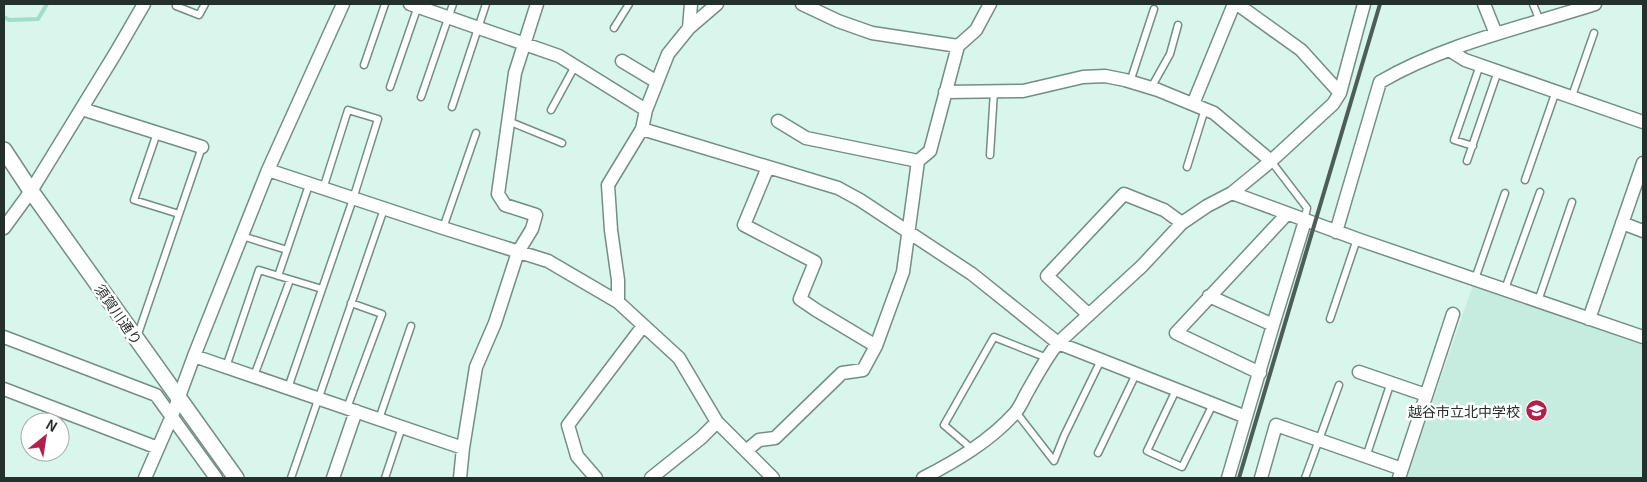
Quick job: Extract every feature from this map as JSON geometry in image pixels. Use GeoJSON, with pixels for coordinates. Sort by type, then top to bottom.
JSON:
{"type":"FeatureCollection","features":[{"type":"Feature","properties":{"kind":"street"},"geometry":{"type":"LineString","coordinates":[[4,228],[31,191],[144,4]]}},
{"type":"Feature","properties":{"kind":"street"},"geometry":{"type":"LineString","coordinates":[[145,478],[172,416],[268,170],[343,4]]}},
{"type":"Feature","properties":{"kind":"street"},"geometry":{"type":"LineString","coordinates":[[460,478],[476,368],[495,323],[518,252],[532,229],[536,215],[505,205],[498,194],[515,73],[537,4]]}},
{"type":"Feature","properties":{"kind":"street"},"geometry":{"type":"LineString","coordinates":[[689,28],[691,4]]}},
{"type":"Feature","properties":{"kind":"street"},"geometry":{"type":"LineString","coordinates":[[618,302],[618,280],[611,230],[608,185],[642,129],[646,110],[668,54],[689,28],[717,4]]}},
{"type":"Feature","properties":{"kind":"street"},"geometry":{"type":"LineString","coordinates":[[802,4],[838,21],[872,33],[958,46]]}},
{"type":"Feature","properties":{"kind":"street"},"geometry":{"type":"LineString","coordinates":[[746,451],[759,440],[775,438],[842,373],[863,370],[876,346],[903,272],[918,161],[930,151],[958,46],[976,30],[990,4]]}},
{"type":"Feature","properties":{"kind":"street"},"geometry":{"type":"LineString","coordinates":[[1199,106],[1236,4],[1301,50],[1340,93]]}},
{"type":"Feature","properties":{"kind":"street"},"geometry":{"type":"LineString","coordinates":[[924,478],[955,461],[989,437],[1016,412],[1047,358],[1058,343],[1142,266],[1182,223],[1207,206],[1232,194],[1333,104],[1340,93],[1364,4]]}},
{"type":"Feature","properties":{"kind":"street"},"geometry":{"type":"LineString","coordinates":[[1484,4],[1496,34]]}},
{"type":"Feature","properties":{"kind":"street"},"geometry":{"type":"LineString","coordinates":[[1336,232],[1380,82],[1427,58],[1449,50],[1595,4]]}},
{"type":"Feature","properties":{"kind":"street"},"geometry":{"type":"LineString","coordinates":[[415,5],[559,56],[646,110]]}},
{"type":"Feature","properties":{"kind":"street"},"geometry":{"type":"LineString","coordinates":[[1449,50],[1465,60],[1643,122]]}},
{"type":"Feature","properties":{"kind":"street"},"geometry":{"type":"LineString","coordinates":[[622,61],[657,82]]}},
{"type":"Feature","properties":{"kind":"street"},"geometry":{"type":"LineString","coordinates":[[945,92],[1023,90],[1083,77],[1105,76],[1151,88],[1214,113],[1271,161]]}},
{"type":"Feature","properties":{"kind":"street"},"geometry":{"type":"LineString","coordinates":[[82,109],[202,147]]}},
{"type":"Feature","properties":{"kind":"street"},"geometry":{"type":"LineString","coordinates":[[778,121],[806,138],[918,161]]}},
{"type":"Feature","properties":{"kind":"street"},"geometry":{"type":"LineString","coordinates":[[642,129],[838,188],[860,200],[972,274],[1058,343],[1246,417]]}},
{"type":"Feature","properties":{"kind":"street","name":"須賀川通り"},"geometry":{"type":"LineString","coordinates":[[4,150],[31,191],[236,478]]}},
{"type":"Feature","properties":{"kind":"street"},"geometry":{"type":"LineString","coordinates":[[768,167],[744,225],[815,262],[800,299],[876,346]]}},
{"type":"Feature","properties":{"kind":"street"},"geometry":{"type":"LineString","coordinates":[[268,170],[309,185],[548,260],[618,302],[678,358],[717,422],[773,478]]}},
{"type":"Feature","properties":{"kind":"street"},"geometry":{"type":"LineString","coordinates":[[1589,319],[1642,171]]}},
{"type":"Feature","properties":{"kind":"street"},"geometry":{"type":"LineString","coordinates":[[1089,315],[1047,276],[1124,194],[1164,210],[1182,223]]}},
{"type":"Feature","properties":{"kind":"street"},"geometry":{"type":"LineString","coordinates":[[1232,194],[1336,232],[1643,337]]}},
{"type":"Feature","properties":{"kind":"street"},"geometry":{"type":"LineString","coordinates":[[1260,373],[1176,333],[1287,214]]}},
{"type":"Feature","properties":{"kind":"street"},"geometry":{"type":"LineString","coordinates":[[1228,478],[1305,221]]}},
{"type":"Feature","properties":{"kind":"street"},"geometry":{"type":"LineString","coordinates":[[1622,223],[1643,231]]}},
{"type":"Feature","properties":{"kind":"street"},"geometry":{"type":"LineString","coordinates":[[1210,296],[1273,325]]}},
{"type":"Feature","properties":{"kind":"street"},"geometry":{"type":"LineString","coordinates":[[1261,478],[1276,425],[1366,457],[1401,474],[1454,314]]}},
{"type":"Feature","properties":{"kind":"street"},"geometry":{"type":"LineString","coordinates":[[596,478],[577,456],[568,426],[644,326]]}},
{"type":"Feature","properties":{"kind":"street"},"geometry":{"type":"LineString","coordinates":[[4,337],[156,395],[216,478]]}},
{"type":"Feature","properties":{"kind":"street"},"geometry":{"type":"LineString","coordinates":[[194,356],[464,448]]}},
{"type":"Feature","properties":{"kind":"street"},"geometry":{"type":"LineString","coordinates":[[1359,372],[1426,395]]}},
{"type":"Feature","properties":{"kind":"street"},"geometry":{"type":"LineString","coordinates":[[4,389],[158,448]]}},
{"type":"Feature","properties":{"kind":"street"},"geometry":{"type":"LineString","coordinates":[[333,478],[352,410]]}},
{"type":"Feature","properties":{"kind":"street"},"geometry":{"type":"LineString","coordinates":[[651,478],[701,438],[717,422]]}},
{"type":"Feature","properties":{"kind":"lane"},"geometry":{"type":"LineString","coordinates":[[176,6],[199,15],[205,4]]}},
{"type":"Feature","properties":{"kind":"lane"},"geometry":{"type":"LineString","coordinates":[[364,65],[386,4]]}},
{"type":"Feature","properties":{"kind":"lane"},"geometry":{"type":"LineString","coordinates":[[421,98],[453,4]]}},
{"type":"Feature","properties":{"kind":"lane"},"geometry":{"type":"LineString","coordinates":[[452,107],[486,4]]}},
{"type":"Feature","properties":{"kind":"lane"},"geometry":{"type":"LineString","coordinates":[[614,28],[629,4]]}},
{"type":"Feature","properties":{"kind":"lane"},"geometry":{"type":"LineString","coordinates":[[1533,4],[1540,22]]}},
{"type":"Feature","properties":{"kind":"lane"},"geometry":{"type":"LineString","coordinates":[[390,87],[415,5]]}},
{"type":"Feature","properties":{"kind":"lane"},"geometry":{"type":"LineString","coordinates":[[1130,82],[1154,9]]}},
{"type":"Feature","properties":{"kind":"lane"},"geometry":{"type":"LineString","coordinates":[[1151,88],[1170,54],[1178,26]]}},
{"type":"Feature","properties":{"kind":"lane"},"geometry":{"type":"LineString","coordinates":[[1572,96],[1594,33]]}},
{"type":"Feature","properties":{"kind":"lane"},"geometry":{"type":"LineString","coordinates":[[1473,146],[1454,140],[1480,65]]}},
{"type":"Feature","properties":{"kind":"lane"},"geometry":{"type":"LineString","coordinates":[[551,110],[575,66]]}},
{"type":"Feature","properties":{"kind":"lane"},"geometry":{"type":"LineString","coordinates":[[1467,161],[1498,71]]}},
{"type":"Feature","properties":{"kind":"lane"},"geometry":{"type":"LineString","coordinates":[[990,155],[994,91]]}},
{"type":"Feature","properties":{"kind":"lane"},"geometry":{"type":"LineString","coordinates":[[1525,180],[1556,91]]}},
{"type":"Feature","properties":{"kind":"lane"},"geometry":{"type":"LineString","coordinates":[[1188,168],[1199,106]]}},
{"type":"Feature","properties":{"kind":"lane"},"geometry":{"type":"LineString","coordinates":[[288,388],[353,199],[378,119],[348,110],[323,189]]}},
{"type":"Feature","properties":{"kind":"lane"},"geometry":{"type":"LineString","coordinates":[[508,121],[562,143]]}},
{"type":"Feature","properties":{"kind":"lane"},"geometry":{"type":"LineString","coordinates":[[157,133],[134,200],[179,214]]}},
{"type":"Feature","properties":{"kind":"lane"},"geometry":{"type":"LineString","coordinates":[[443,228],[476,133]]}},
{"type":"Feature","properties":{"kind":"lane"},"geometry":{"type":"LineString","coordinates":[[136,338],[202,147]]}},
{"type":"Feature","properties":{"kind":"lane"},"geometry":{"type":"LineString","coordinates":[[1271,161],[1308,208],[1305,221]]}},
{"type":"Feature","properties":{"kind":"lane"},"geometry":{"type":"LineString","coordinates":[[278,276],[309,185]]}},
{"type":"Feature","properties":{"kind":"lane"},"geometry":{"type":"LineString","coordinates":[[1506,289],[1540,192]]}},
{"type":"Feature","properties":{"kind":"lane"},"geometry":{"type":"LineString","coordinates":[[1475,279],[1505,193]]}},
{"type":"Feature","properties":{"kind":"lane"},"geometry":{"type":"LineString","coordinates":[[1538,301],[1572,202]]}},
{"type":"Feature","properties":{"kind":"lane"},"geometry":{"type":"LineString","coordinates":[[290,478],[384,209]]}},
{"type":"Feature","properties":{"kind":"lane"},"geometry":{"type":"LineString","coordinates":[[242,236],[287,250]]}},
{"type":"Feature","properties":{"kind":"lane"},"geometry":{"type":"LineString","coordinates":[[1330,319],[1357,239]]}},
{"type":"Feature","properties":{"kind":"lane"},"geometry":{"type":"LineString","coordinates":[[226,367],[260,270],[322,289]]}},
{"type":"Feature","properties":{"kind":"lane"},"geometry":{"type":"LineString","coordinates":[[254,376],[290,280]]}},
{"type":"Feature","properties":{"kind":"lane"},"geometry":{"type":"LineString","coordinates":[[351,303],[382,314],[352,410]]}},
{"type":"Feature","properties":{"kind":"lane"},"geometry":{"type":"LineString","coordinates":[[379,419],[411,326]]}},
{"type":"Feature","properties":{"kind":"lane"},"geometry":{"type":"LineString","coordinates":[[972,449],[944,425],[994,337],[1047,358]]}},
{"type":"Feature","properties":{"kind":"lane"},"geometry":{"type":"LineString","coordinates":[[1016,412],[1054,461],[1101,360]]}},
{"type":"Feature","properties":{"kind":"lane"},"geometry":{"type":"LineString","coordinates":[[1098,453],[1136,374]]}},
{"type":"Feature","properties":{"kind":"lane"},"geometry":{"type":"LineString","coordinates":[[1366,457],[1391,382]]}},
{"type":"Feature","properties":{"kind":"lane"},"geometry":{"type":"LineString","coordinates":[[1306,478],[1339,385]]}},
{"type":"Feature","properties":{"kind":"lane"},"geometry":{"type":"LineString","coordinates":[[1176,390],[1147,451],[1182,467],[1213,404]]}},
{"type":"Feature","properties":{"kind":"lane"},"geometry":{"type":"LineString","coordinates":[[385,478],[402,427]]}},
{"type":"Feature","properties":{"kind":"shaded area","name":"越谷市立北中学校"},"geometry":{"type":"Polygon","coordinates":[[[1473,285],[1643,343],[1643,478],[1406,478],[1473,285]]]}},
{"type":"Feature","properties":{"kind":"waterway"},"geometry":{"type":"LineString","coordinates":[[4,17],[9,20],[38,19],[47,4]]}},
{"type":"Feature","properties":{"kind":"railway"},"geometry":{"type":"LineString","coordinates":[[1239,478],[1380,4]]}},
{"type":"Feature","properties":{"kind":"place","name":"越谷市立北中学校"},"geometry":{"type":"Point","coordinates":[1536,411]}}]}
